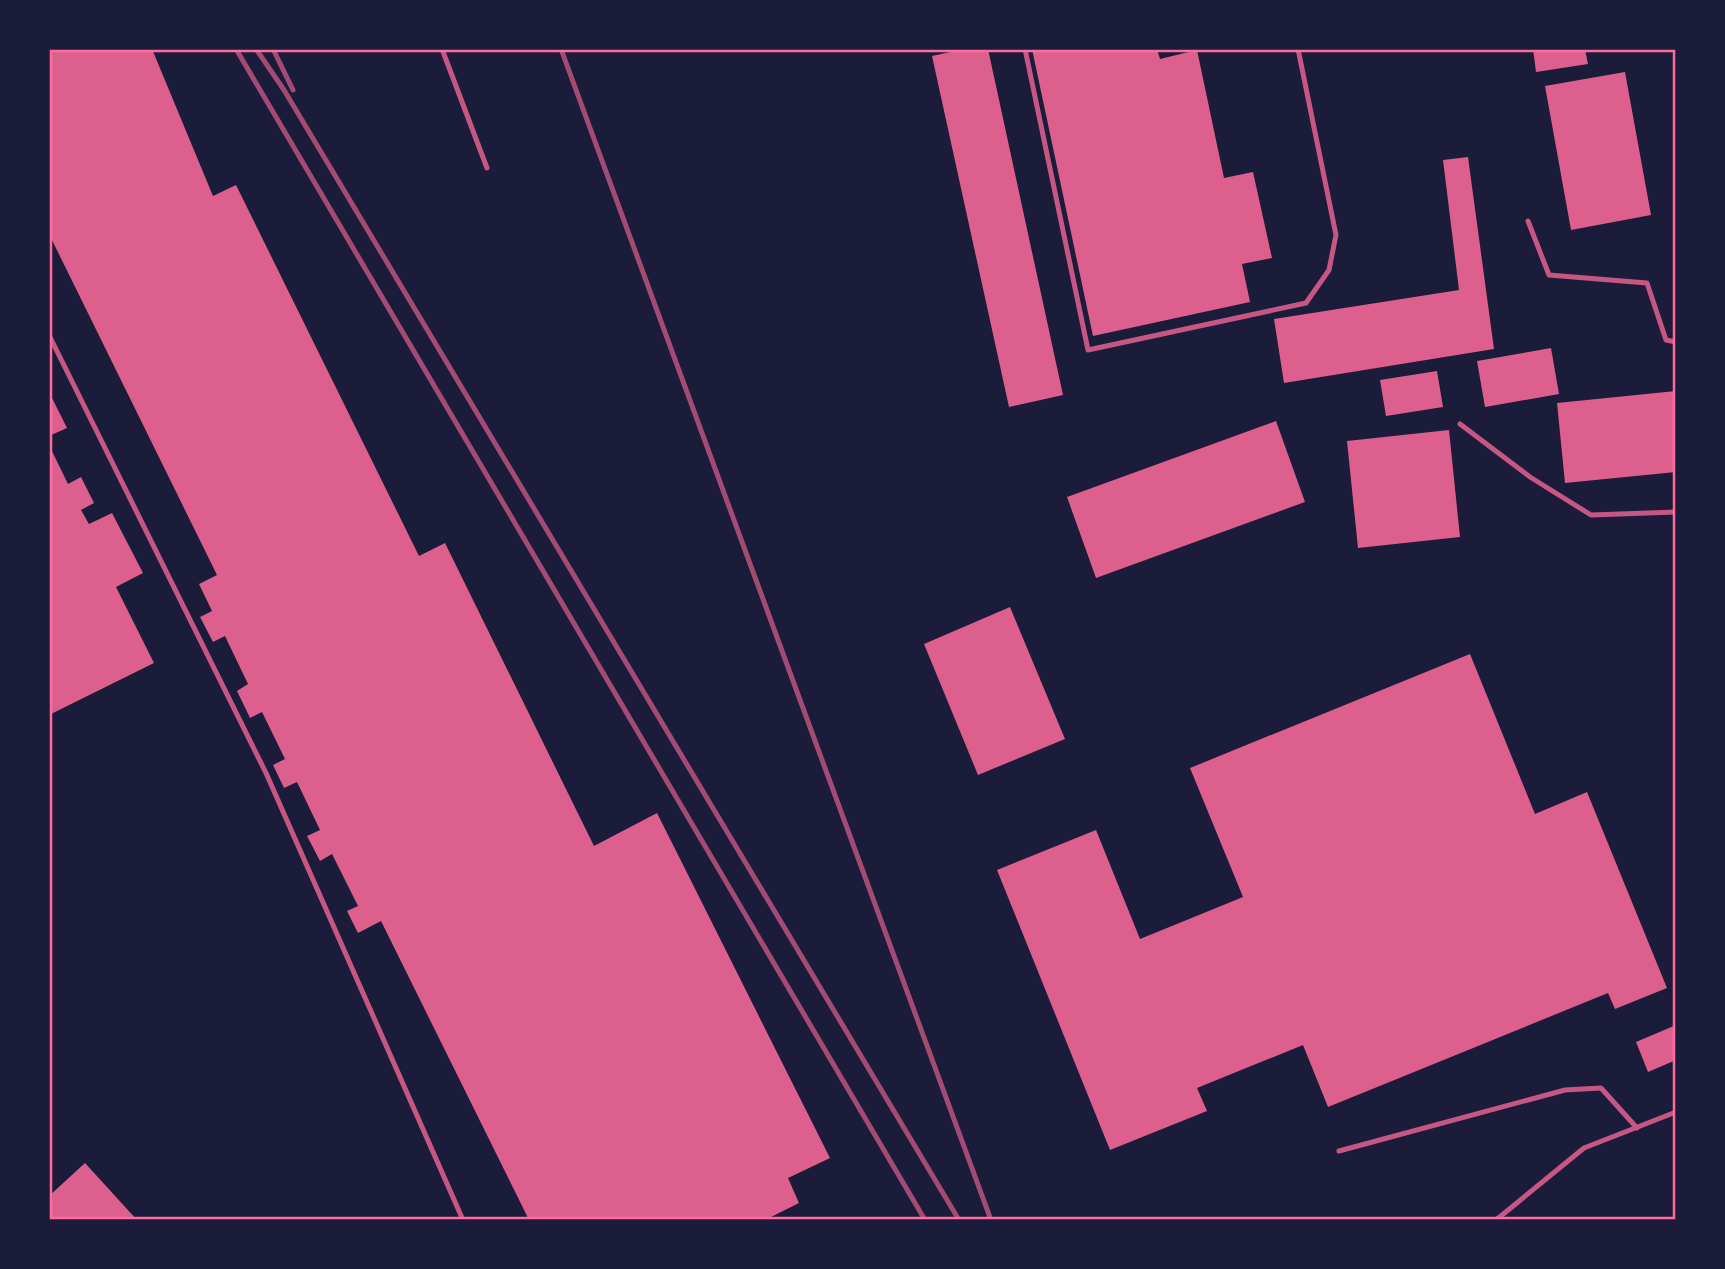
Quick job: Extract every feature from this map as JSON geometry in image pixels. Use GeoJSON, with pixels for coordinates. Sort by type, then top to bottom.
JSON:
{"type":"FeatureCollection","features":[{"type":"Feature","properties":{"kind":"lane"},"geometry":{"type":"LineString","coordinates":[[442,49],[487,168]]}},
{"type":"Feature","properties":{"kind":"lane"},"geometry":{"type":"LineString","coordinates":[[1025,49],[1088,350],[1306,303],[1329,270],[1336,235],[1298,49]]}},
{"type":"Feature","properties":{"kind":"lane"},"geometry":{"type":"LineString","coordinates":[[1528,221],[1549,275],[1647,283],[1666,340],[1676,342]]}},
{"type":"Feature","properties":{"kind":"lane"},"geometry":{"type":"LineString","coordinates":[[49,335],[266,773],[463,1220]]}},
{"type":"Feature","properties":{"kind":"lane"},"geometry":{"type":"LineString","coordinates":[[1460,424],[1530,477],[1591,515],[1676,512]]}},
{"type":"Feature","properties":{"kind":"lane"},"geometry":{"type":"LineString","coordinates":[[1339,1151],[1565,1090],[1601,1088],[1637,1128]]}},
{"type":"Feature","properties":{"kind":"lane"},"geometry":{"type":"LineString","coordinates":[[1496,1220],[1584,1148],[1676,1112]]}},
{"type":"Feature","properties":{"kind":"building"},"geometry":{"type":"Polygon","coordinates":[[[49,49],[152,49],[213,196],[236,185],[419,556],[445,543],[594,846],[657,813],[830,1158],[788,1178],[799,1203],[765,1220],[529,1220],[381,921],[358,933],[347,911],[358,906],[332,854],[320,861],[307,836],[320,830],[297,782],[284,788],[273,765],[285,759],[262,712],[250,718],[237,691],[248,684],[225,636],[213,642],[200,617],[212,611],[199,584],[217,575],[49,234],[49,49]]]}},
{"type":"Feature","properties":{"kind":"building"},"geometry":{"type":"Polygon","coordinates":[[[964,49],[988,49],[1063,395],[1009,407],[932,56],[964,49]]]}},
{"type":"Feature","properties":{"kind":"building"},"geometry":{"type":"Polygon","coordinates":[[[1032,49],[1157,49],[1160,59],[1197,50],[1224,178],[1253,172],[1272,258],[1242,264],[1250,302],[1093,336],[1032,49]]]}},
{"type":"Feature","properties":{"kind":"building"},"geometry":{"type":"Polygon","coordinates":[[[1533,49],[1585,49],[1588,64],[1536,72],[1533,49]]]}},
{"type":"Feature","properties":{"kind":"building"},"geometry":{"type":"Polygon","coordinates":[[[1625,72],[1651,215],[1571,230],[1545,86],[1625,72]]]}},
{"type":"Feature","properties":{"kind":"building"},"geometry":{"type":"Polygon","coordinates":[[[1468,157],[1494,349],[1284,383],[1274,319],[1459,290],[1443,160],[1468,157]]]}},
{"type":"Feature","properties":{"kind":"building"},"geometry":{"type":"Polygon","coordinates":[[[1551,348],[1559,394],[1485,407],[1477,361],[1551,348]]]}},
{"type":"Feature","properties":{"kind":"building"},"geometry":{"type":"Polygon","coordinates":[[[1437,371],[1443,407],[1386,416],[1380,380],[1437,371]]]}},
{"type":"Feature","properties":{"kind":"building"},"geometry":{"type":"Polygon","coordinates":[[[1676,391],[1676,472],[1565,483],[1557,403],[1676,391]]]}},
{"type":"Feature","properties":{"kind":"building"},"geometry":{"type":"Polygon","coordinates":[[[49,392],[67,428],[49,436],[49,392]]]}},
{"type":"Feature","properties":{"kind":"building"},"geometry":{"type":"Polygon","coordinates":[[[1276,421],[1305,502],[1096,578],[1067,497],[1276,421]]]}},
{"type":"Feature","properties":{"kind":"building"},"geometry":{"type":"Polygon","coordinates":[[[1449,430],[1460,537],[1358,548],[1347,441],[1449,430]]]}},
{"type":"Feature","properties":{"kind":"building"},"geometry":{"type":"Polygon","coordinates":[[[49,445],[68,484],[81,477],[94,503],[81,510],[89,524],[112,513],[143,573],[116,587],[154,663],[49,715],[49,445]]]}},
{"type":"Feature","properties":{"kind":"building"},"geometry":{"type":"Polygon","coordinates":[[[1010,607],[1065,739],[978,775],[924,644],[1010,607]]]}},
{"type":"Feature","properties":{"kind":"building"},"geometry":{"type":"Polygon","coordinates":[[[1470,654],[1535,814],[1587,792],[1667,988],[1615,1009],[1608,993],[1328,1107],[1303,1045],[1197,1088],[1207,1111],[1110,1150],[997,870],[1096,830],[1140,939],[1243,897],[1190,768],[1470,654]]]}},
{"type":"Feature","properties":{"kind":"building"},"geometry":{"type":"Polygon","coordinates":[[[1676,1025],[1676,1060],[1648,1072],[1636,1042],[1676,1025]]]}},
{"type":"Feature","properties":{"kind":"building"},"geometry":{"type":"Polygon","coordinates":[[[85,1163],[137,1220],[49,1220],[49,1196],[85,1163]]]}},
{"type":"Feature","properties":{"kind":"railway"},"geometry":{"type":"LineString","coordinates":[[236,49],[925,1220]]}},
{"type":"Feature","properties":{"kind":"railway"},"geometry":{"type":"LineString","coordinates":[[256,49],[284,90],[959,1220]]}},
{"type":"Feature","properties":{"kind":"railway"},"geometry":{"type":"LineString","coordinates":[[273,49],[293,90]]}},
{"type":"Feature","properties":{"kind":"railway"},"geometry":{"type":"LineString","coordinates":[[561,49],[991,1220]]}}]}
